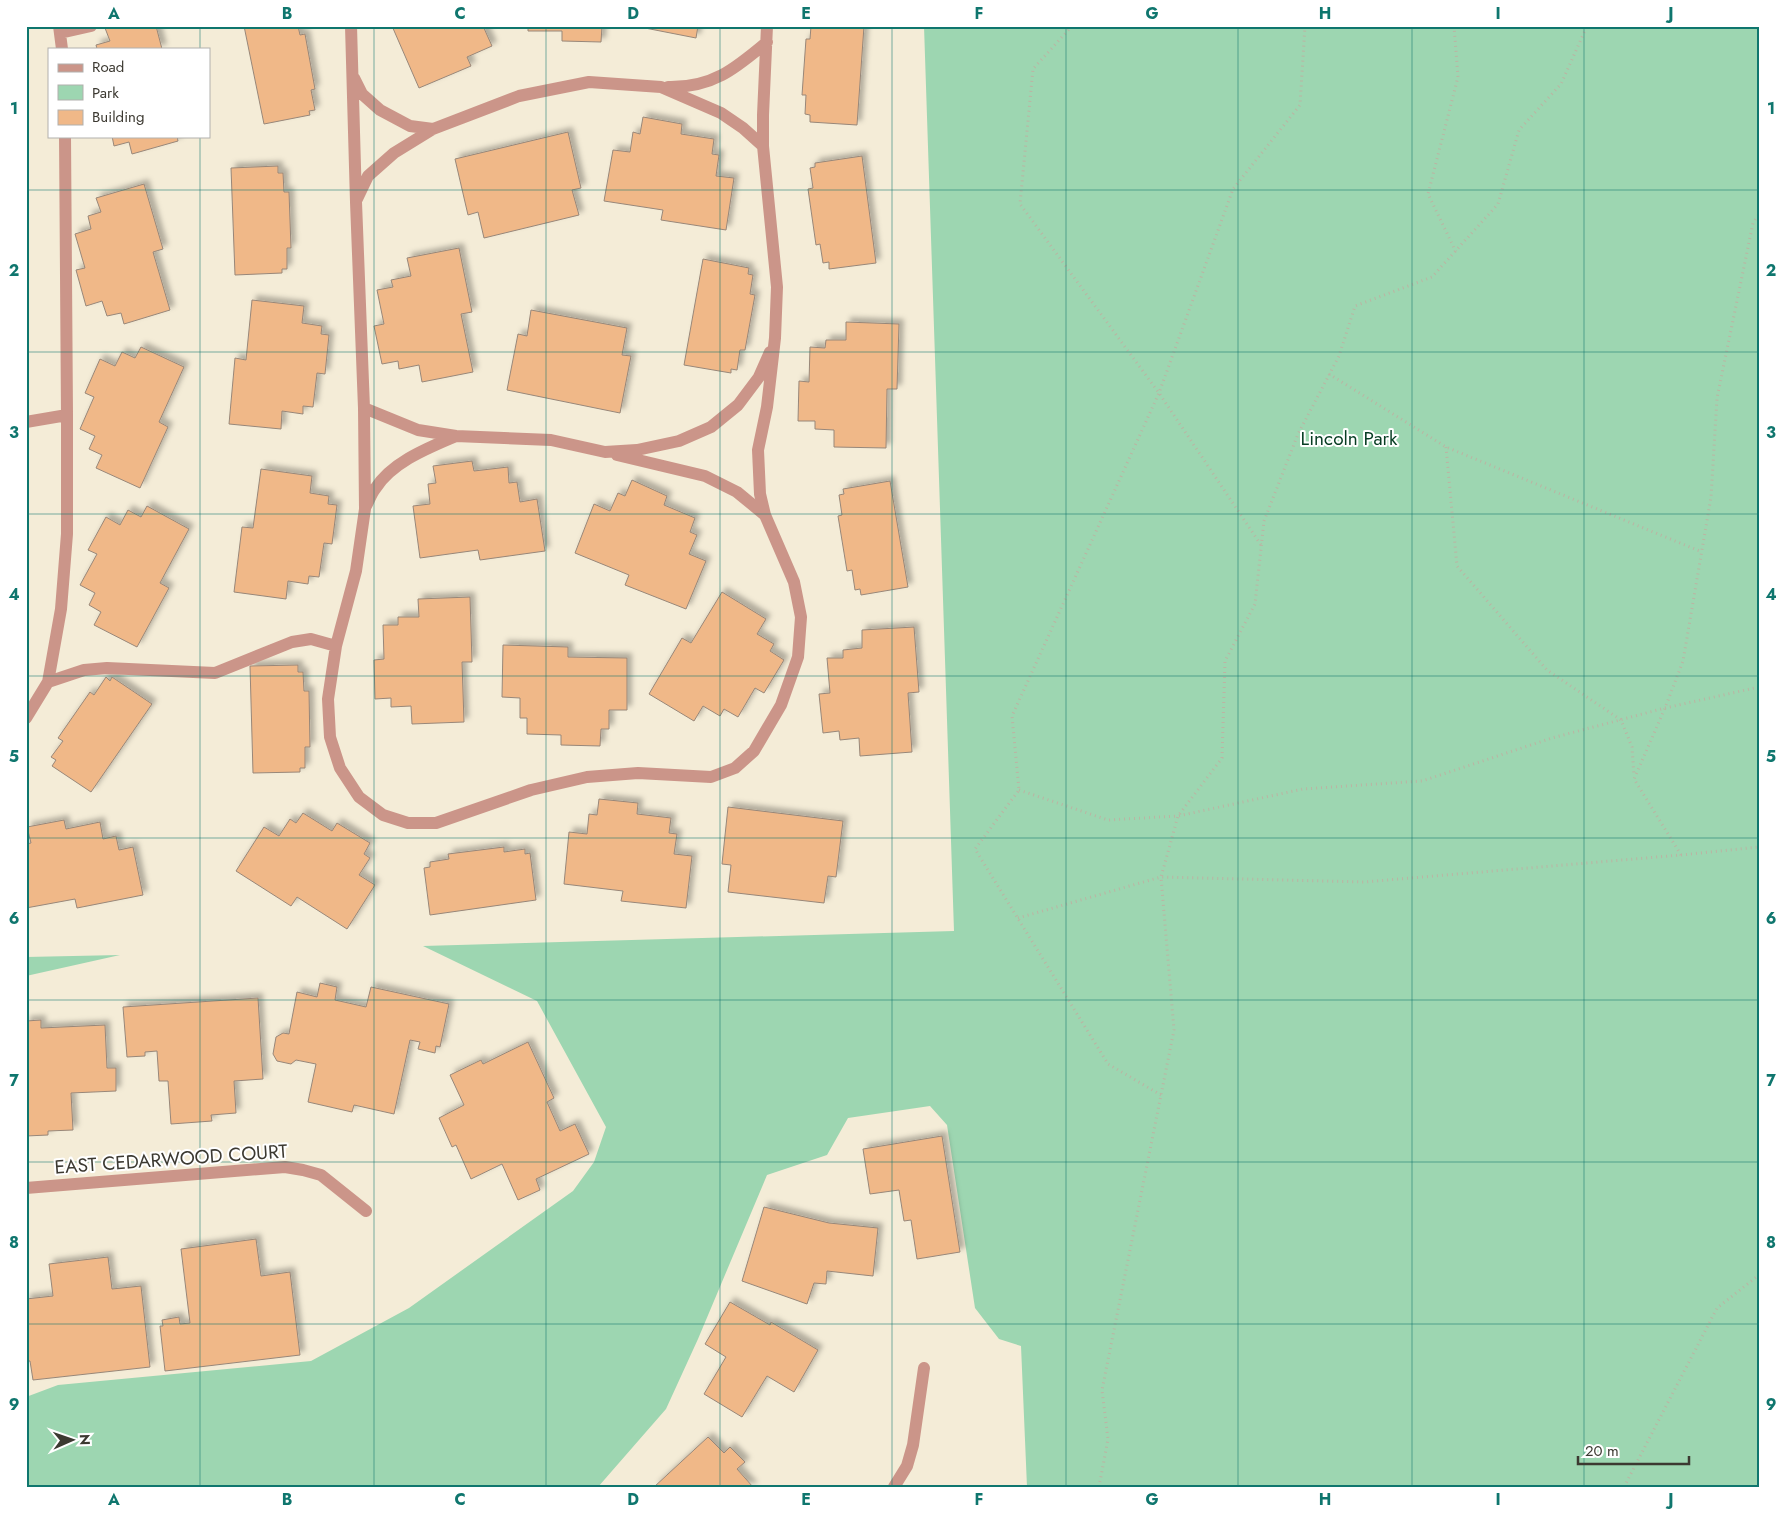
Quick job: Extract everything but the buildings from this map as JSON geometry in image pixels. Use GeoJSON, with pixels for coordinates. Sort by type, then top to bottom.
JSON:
{"type":"FeatureCollection","features":[{"type":"Feature","properties":{"kind":"street"},"geometry":{"type":"LineString","coordinates":[[62,48],[60,29],[91,26]]}},
{"type":"Feature","properties":{"kind":"street"},"geometry":{"type":"LineString","coordinates":[[352,26],[356,202],[364,408],[365,510],[356,570],[336,646],[328,699],[330,737],[340,768],[359,797],[383,815],[408,823],[436,824],[531,790],[587,777],[638,773],[711,777],[735,768],[754,751],[781,705],[798,657],[801,617],[794,582],[765,515],[760,494],[758,450],[767,407],[775,338],[777,287],[763,146],[768,26]]}},
{"type":"Feature","properties":{"kind":"street"},"geometry":{"type":"LineString","coordinates":[[356,202],[368,176],[394,153],[433,128],[519,96],[589,82],[685,88],[703,84],[736,68],[767,42]]}},
{"type":"Feature","properties":{"kind":"street"},"geometry":{"type":"LineString","coordinates":[[353,76],[362,94],[380,110],[410,126],[433,128]]}},
{"type":"Feature","properties":{"kind":"street"},"geometry":{"type":"LineString","coordinates":[[661,87],[721,114],[743,128],[763,146]]}},
{"type":"Feature","properties":{"kind":"street"},"geometry":{"type":"LineString","coordinates":[[26,718],[48,682],[61,609],[64,572],[67,415],[65,138]]}},
{"type":"Feature","properties":{"kind":"street"},"geometry":{"type":"LineString","coordinates":[[605,452],[637,450],[678,441],[711,426],[738,405],[759,377],[775,338]]}},
{"type":"Feature","properties":{"kind":"street"},"geometry":{"type":"LineString","coordinates":[[364,408],[418,430],[456,436],[551,440],[704,476],[737,492],[765,515]]}},
{"type":"Feature","properties":{"kind":"street"},"geometry":{"type":"LineString","coordinates":[[26,422],[67,415]]}},
{"type":"Feature","properties":{"kind":"street"},"geometry":{"type":"LineString","coordinates":[[365,510],[375,488],[386,475],[419,451],[456,436]]}},
{"type":"Feature","properties":{"kind":"street"},"geometry":{"type":"LineString","coordinates":[[48,682],[84,670],[107,668],[215,673],[292,642],[312,639],[336,646]]}},
{"type":"Feature","properties":{"kind":"street","name":"EAST CEDARWOOD COURT"},"geometry":{"type":"LineString","coordinates":[[26,1188],[285,1167],[321,1175],[366,1211]]}},
{"type":"Feature","properties":{"kind":"street"},"geometry":{"type":"LineString","coordinates":[[894,1487],[907,1466],[913,1445],[924,1368]]}},
{"type":"Feature","properties":{"kind":"path"},"geometry":{"type":"LineString","coordinates":[[1072,26],[1033,70],[1020,204],[1159,393],[1261,546]]}},
{"type":"Feature","properties":{"kind":"path"},"geometry":{"type":"LineString","coordinates":[[1161,1094],[1108,1064],[975,849],[1019,790],[1012,716],[1159,393],[1233,189],[1300,105],[1305,26]]}},
{"type":"Feature","properties":{"kind":"path"},"geometry":{"type":"LineString","coordinates":[[1454,26],[1458,77],[1428,194],[1456,252]]}},
{"type":"Feature","properties":{"kind":"path"},"geometry":{"type":"LineString","coordinates":[[1099,1487],[1108,1439],[1102,1390],[1174,1030],[1161,877],[1178,816],[1222,758],[1225,661],[1255,604],[1264,521],[1298,434],[1339,356],[1355,306],[1432,277],[1498,204],[1518,130],[1561,84],[1587,26]]}},
{"type":"Feature","properties":{"kind":"path"},"geometry":{"type":"LineString","coordinates":[[1634,779],[1683,661],[1711,497],[1717,398],[1753,223],[1759,214]]}},
{"type":"Feature","properties":{"kind":"path"},"geometry":{"type":"LineString","coordinates":[[1753,223],[1759,223]]}},
{"type":"Feature","properties":{"kind":"path"},"geometry":{"type":"LineString","coordinates":[[1329,374],[1446,447],[1702,552]]}},
{"type":"Feature","properties":{"kind":"path"},"geometry":{"type":"LineString","coordinates":[[1446,447],[1457,566],[1547,670],[1621,720],[1632,747],[1634,779],[1681,855]]}},
{"type":"Feature","properties":{"kind":"path"},"geometry":{"type":"LineString","coordinates":[[1019,790],[1108,820],[1178,816],[1303,789],[1422,781],[1552,738],[1665,708],[1759,687]]}},
{"type":"Feature","properties":{"kind":"path"},"geometry":{"type":"LineString","coordinates":[[1018,918],[1161,877],[1364,882],[1759,847]]}},
{"type":"Feature","properties":{"kind":"path"},"geometry":{"type":"LineString","coordinates":[[1624,1487],[1717,1308],[1759,1275]]}},
{"type":"Feature","properties":{"kind":"green space","name":"Lincoln Park"},"geometry":{"type":"Polygon","coordinates":[[[924,26],[1759,26],[1759,1487],[1027,1487],[1021,1346],[999,1339],[975,1308],[947,1125],[930,1106],[848,1118],[827,1155],[767,1175],[698,1339],[666,1409],[598,1487],[26,1487],[26,1397],[58,1385],[311,1361],[409,1308],[573,1191],[594,1162],[606,1127],[537,1001],[423,946],[954,931],[924,26]]]}},
{"type":"Feature","properties":{"kind":"green space"},"geometry":{"type":"Polygon","coordinates":[[[120,955],[26,976],[26,957],[120,955]]]}}]}
